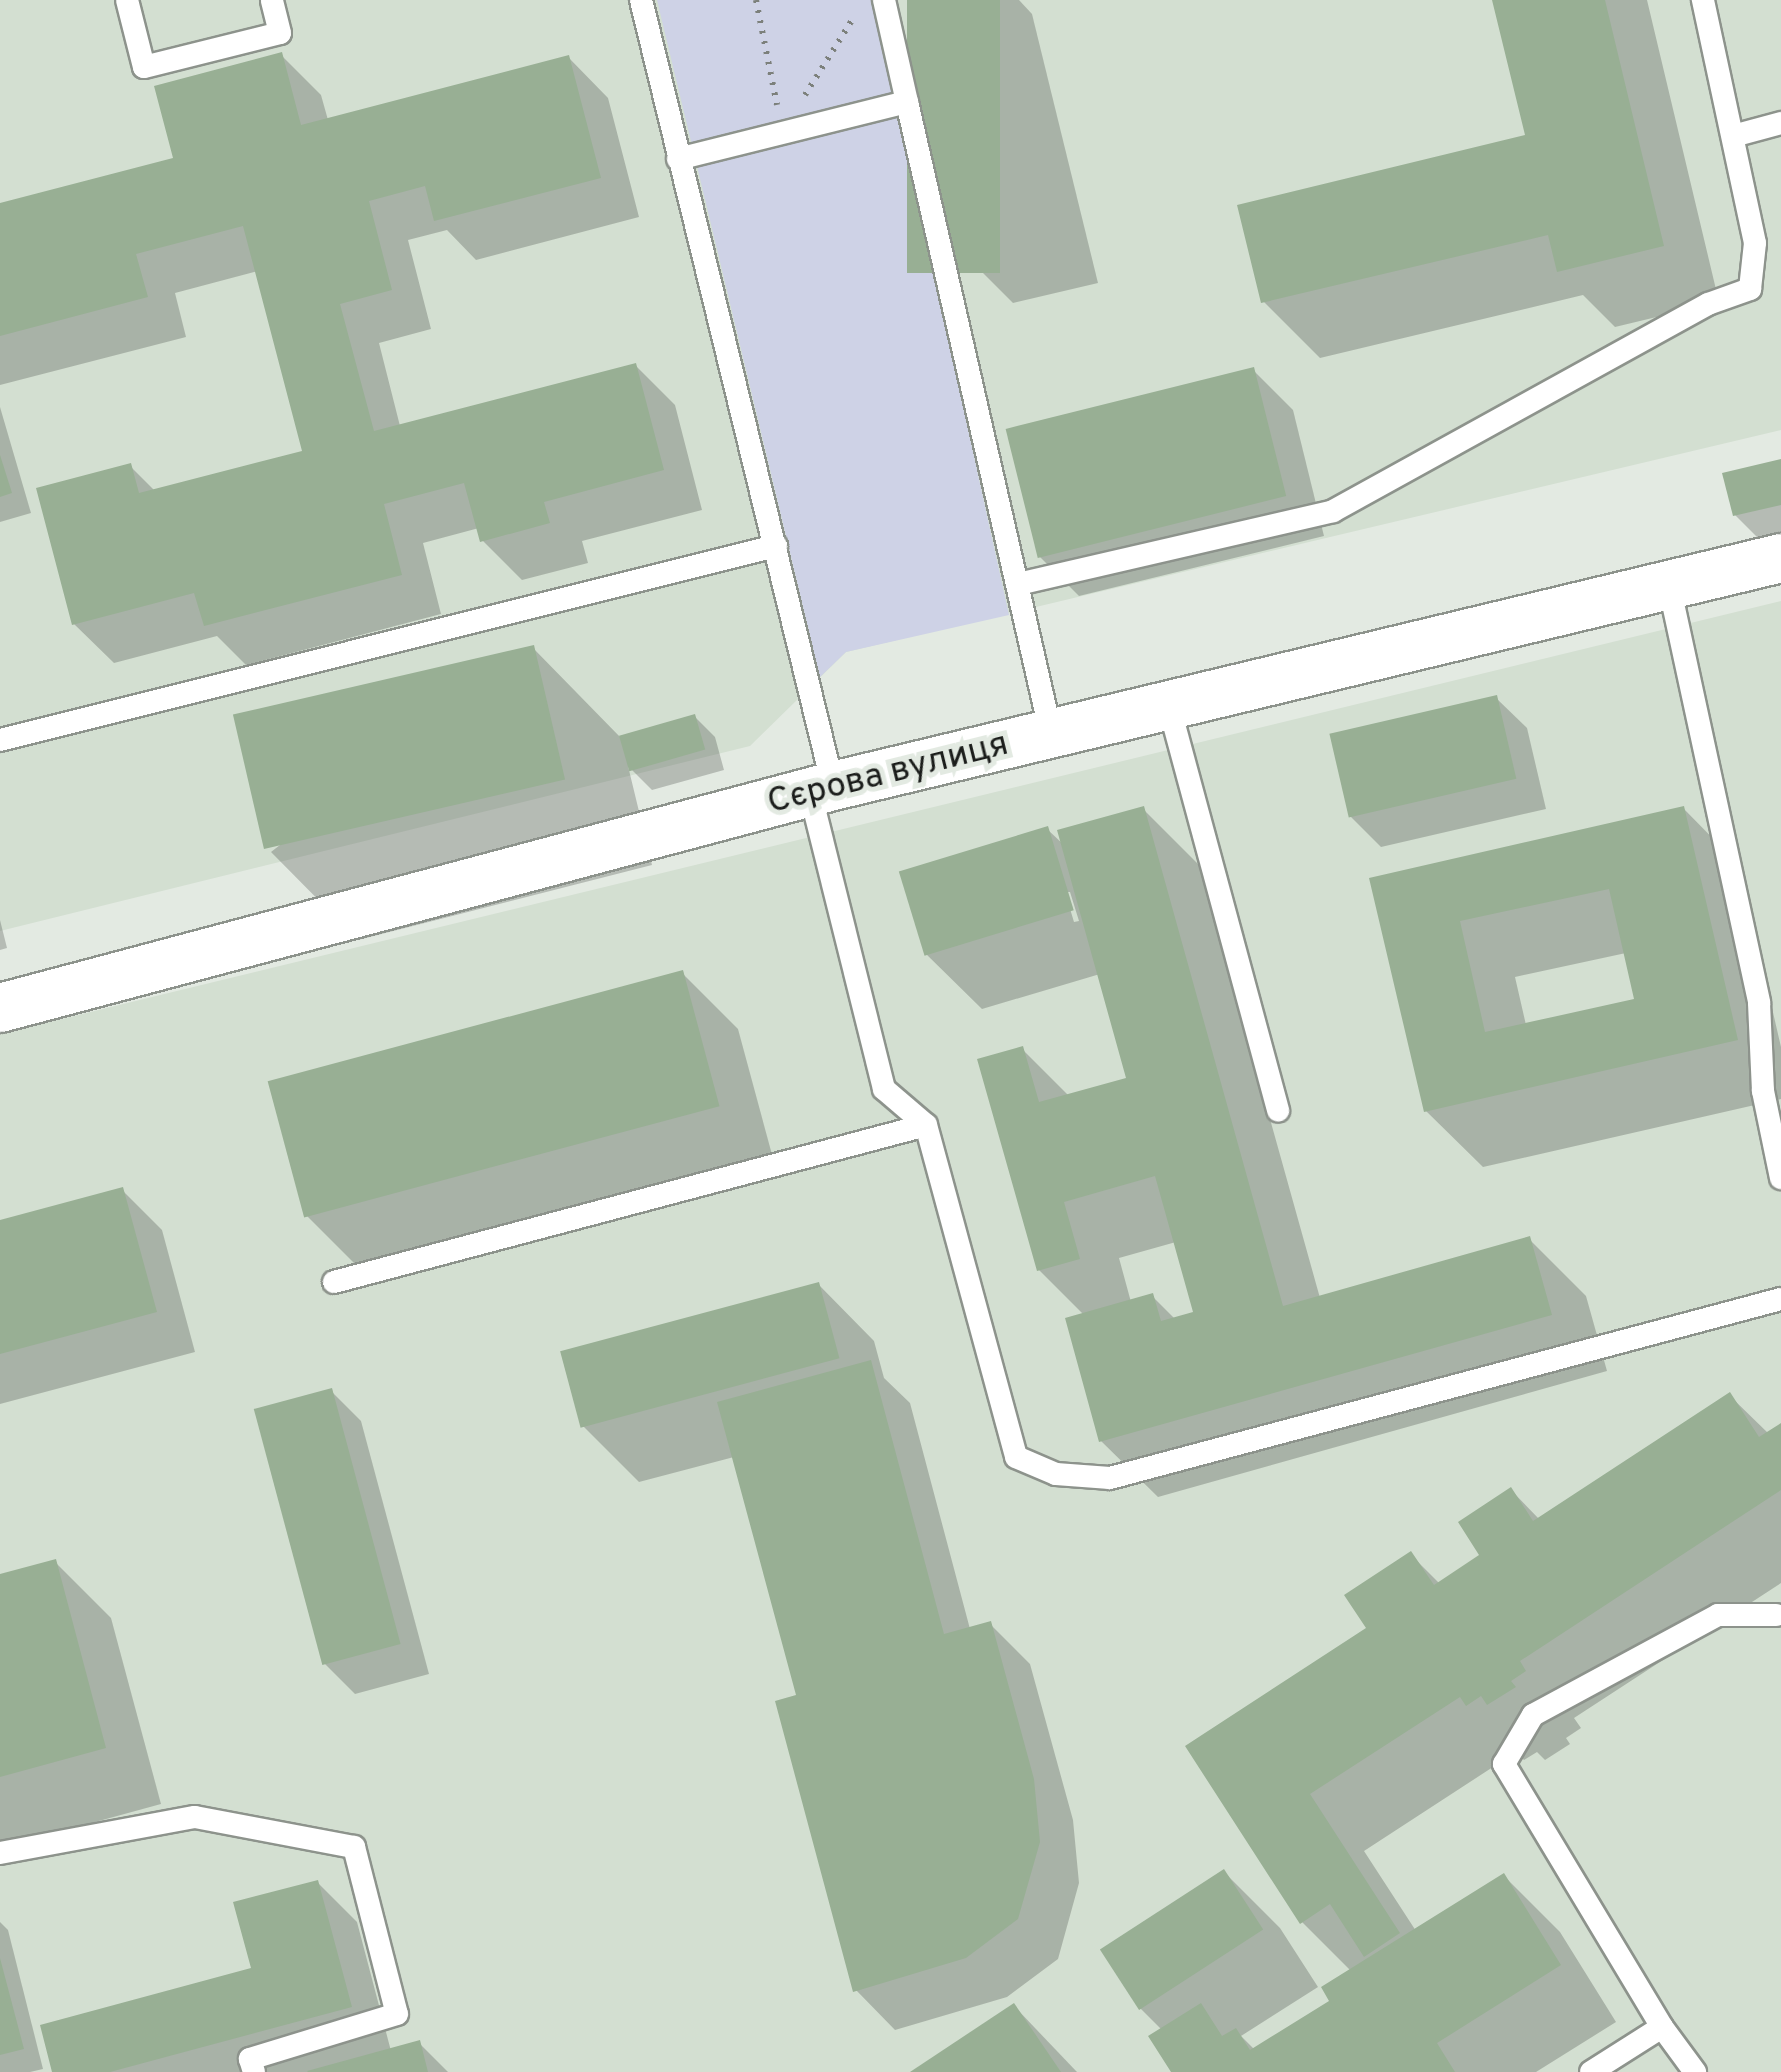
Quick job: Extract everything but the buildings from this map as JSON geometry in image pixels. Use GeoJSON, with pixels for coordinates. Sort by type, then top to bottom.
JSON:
{"type":"FeatureCollection","features":[{"type":"Feature","properties":{"kind":"street","name":"Сєрова вулиця"},"geometry":{"type":"LineString","coordinates":[[0,1008],[821,789],[1781,558]]}},
{"type":"Feature","properties":{"kind":"lane"},"geometry":{"type":"LineString","coordinates":[[128,0],[144,66],[280,32],[272,0]]}},
{"type":"Feature","properties":{"kind":"lane"},"geometry":{"type":"LineString","coordinates":[[641,0],[776,546],[821,789],[884,1089],[926,1125],[1016,1457],[1056,1474],[1110,1478],[1781,1299]]}},
{"type":"Feature","properties":{"kind":"lane"},"geometry":{"type":"LineString","coordinates":[[884,0],[1051,734]]}},
{"type":"Feature","properties":{"kind":"lane"},"geometry":{"type":"LineString","coordinates":[[1018,584],[1333,511],[1708,304],[1750,289],[1756,243],[1702,0]]}},
{"type":"Feature","properties":{"kind":"lane"},"geometry":{"type":"LineString","coordinates":[[678,158],[907,102]]}},
{"type":"Feature","properties":{"kind":"lane"},"geometry":{"type":"LineString","coordinates":[[1733,136],[1781,123]]}},
{"type":"Feature","properties":{"kind":"lane"},"geometry":{"type":"LineString","coordinates":[[0,740],[776,546]]}},
{"type":"Feature","properties":{"kind":"lane"},"geometry":{"type":"LineString","coordinates":[[1669,585],[1759,1003],[1763,1091],[1781,1178]]}},
{"type":"Feature","properties":{"kind":"lane"},"geometry":{"type":"LineString","coordinates":[[1169,706],[1278,1111]]}},
{"type":"Feature","properties":{"kind":"lane"},"geometry":{"type":"LineString","coordinates":[[334,1282],[926,1125]]}},
{"type":"Feature","properties":{"kind":"lane"},"geometry":{"type":"LineString","coordinates":[[1695,2072],[1662,2027],[1504,1764],[1533,1715],[1718,1615],[1779,1619]]}},
{"type":"Feature","properties":{"kind":"lane"},"geometry":{"type":"LineString","coordinates":[[0,1853],[195,1817],[354,1847],[397,2014],[250,2059],[254,2072]]}},
{"type":"Feature","properties":{"kind":"lane"},"geometry":{"type":"LineString","coordinates":[[1591,2072],[1662,2027]]}},
{"type":"Feature","properties":{"kind":"path"},"geometry":{"type":"LineString","coordinates":[[756,0],[782,130]]}},
{"type":"Feature","properties":{"kind":"path"},"geometry":{"type":"LineString","coordinates":[[782,130],[866,0]]}},
{"type":"Feature","properties":{"kind":"shaded area"},"geometry":{"type":"Polygon","coordinates":[[[0,0],[1781,0],[1781,430],[846,652],[750,746],[0,931],[0,0]]]}},
{"type":"Feature","properties":{"kind":"shaded area"},"geometry":{"type":"Polygon","coordinates":[[[657,0],[873,0],[1009,615],[846,652],[820,677],[657,0]]]}},
{"type":"Feature","properties":{"kind":"shaded area"},"geometry":{"type":"Polygon","coordinates":[[[1781,601],[1781,2072],[0,2072],[0,1034],[1781,601]]]}}]}
